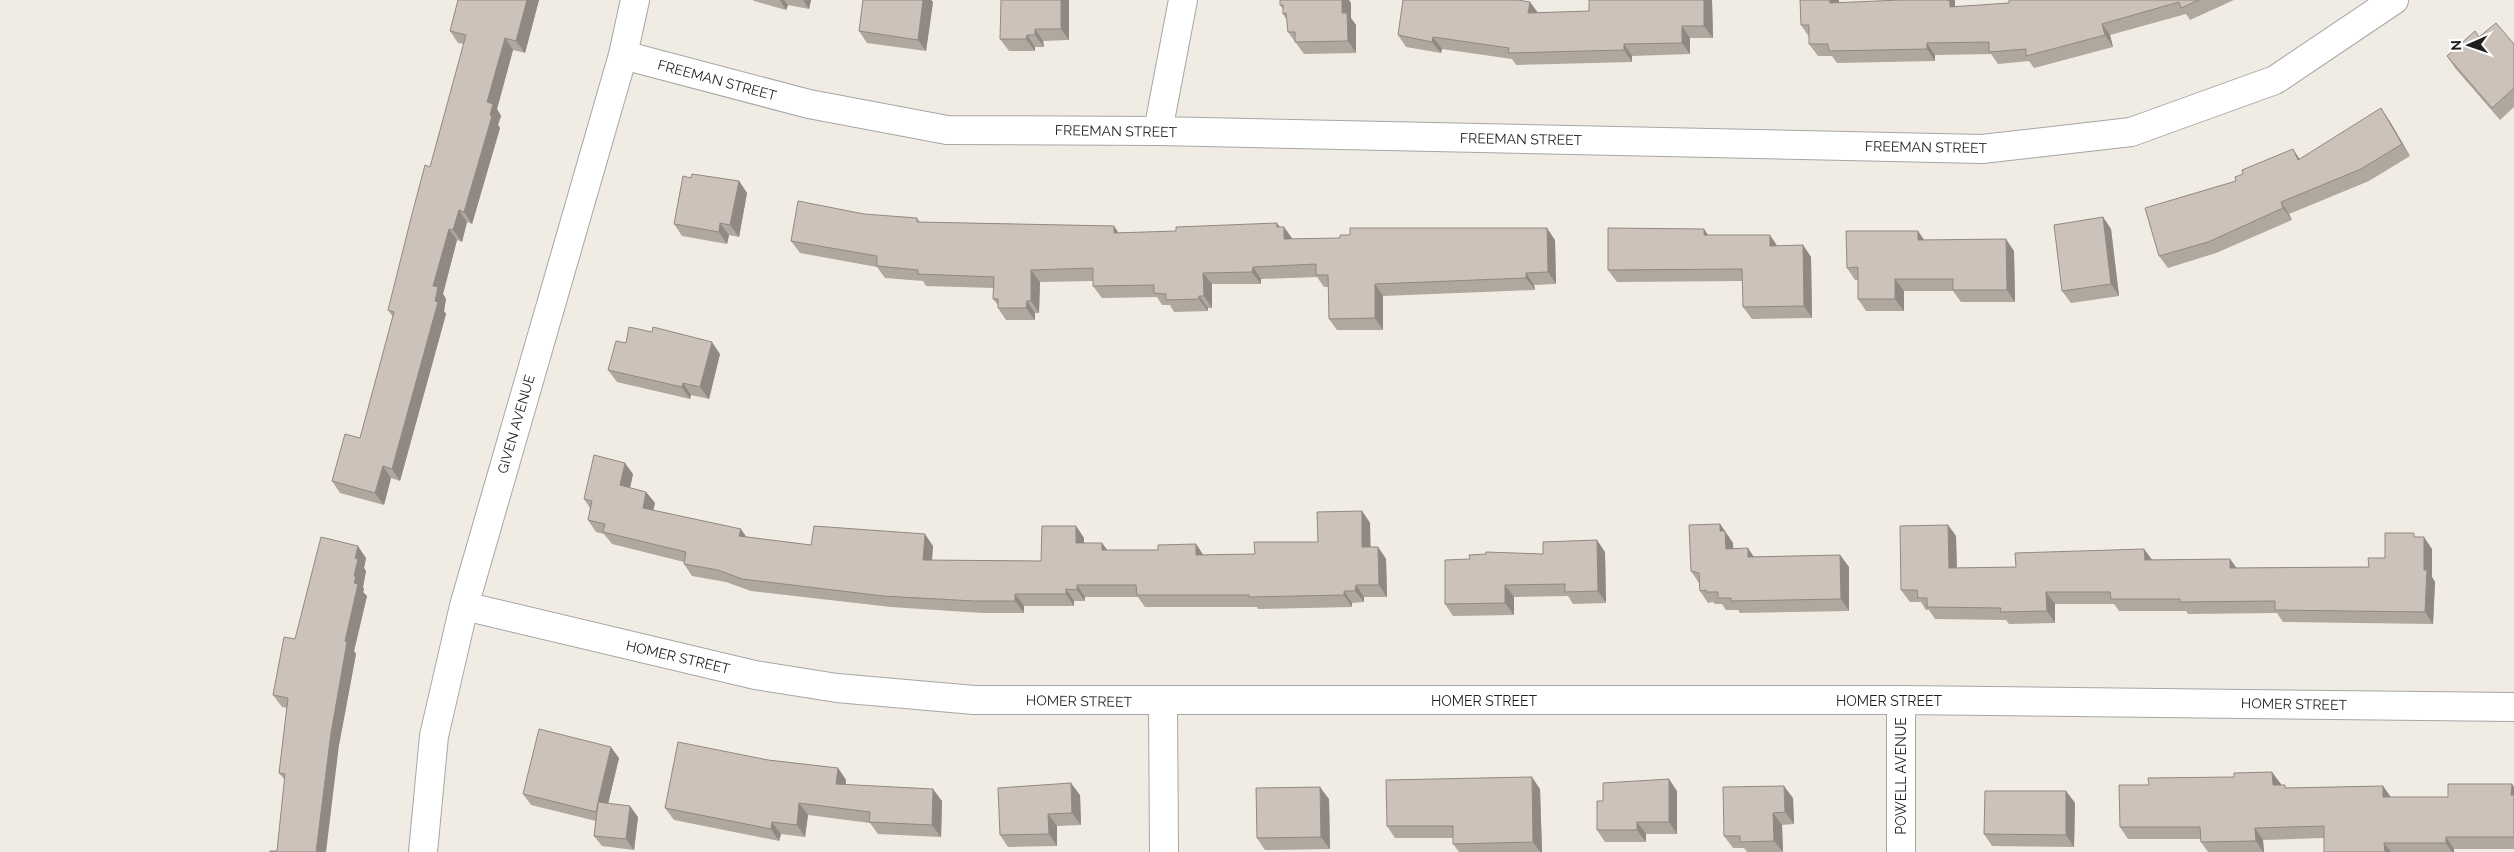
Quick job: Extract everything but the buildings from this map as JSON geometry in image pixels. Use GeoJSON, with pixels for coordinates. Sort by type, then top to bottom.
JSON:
{"type":"FeatureCollection","features":[{"type":"Feature","properties":{"kind":"street","name":"GIVEN AVENUE"},"geometry":{"type":"LineString","coordinates":[[423,852],[434,736],[464,606],[623,55],[634,0]]}},
{"type":"Feature","properties":{"kind":"street"},"geometry":{"type":"LineString","coordinates":[[1158,131],[1183,0]]}},
{"type":"Feature","properties":{"kind":"street","name":"FREEMAN STREET"},"geometry":{"type":"LineString","coordinates":[[623,55],[809,104],[947,130],[1158,131],[1982,149],[2131,132],[2275,80],[2394,0]]}},
{"type":"Feature","properties":{"kind":"street","name":"HOMER STREET"},"geometry":{"type":"LineString","coordinates":[[464,606],[746,673],[837,688],[974,700],[1163,702],[1901,700],[2514,707]]}},
{"type":"Feature","properties":{"kind":"street","name":"POWELL AVENUE"},"geometry":{"type":"LineString","coordinates":[[1901,700],[1901,852]]}},
{"type":"Feature","properties":{"kind":"street"},"geometry":{"type":"LineString","coordinates":[[1163,702],[1164,852]]}}]}
